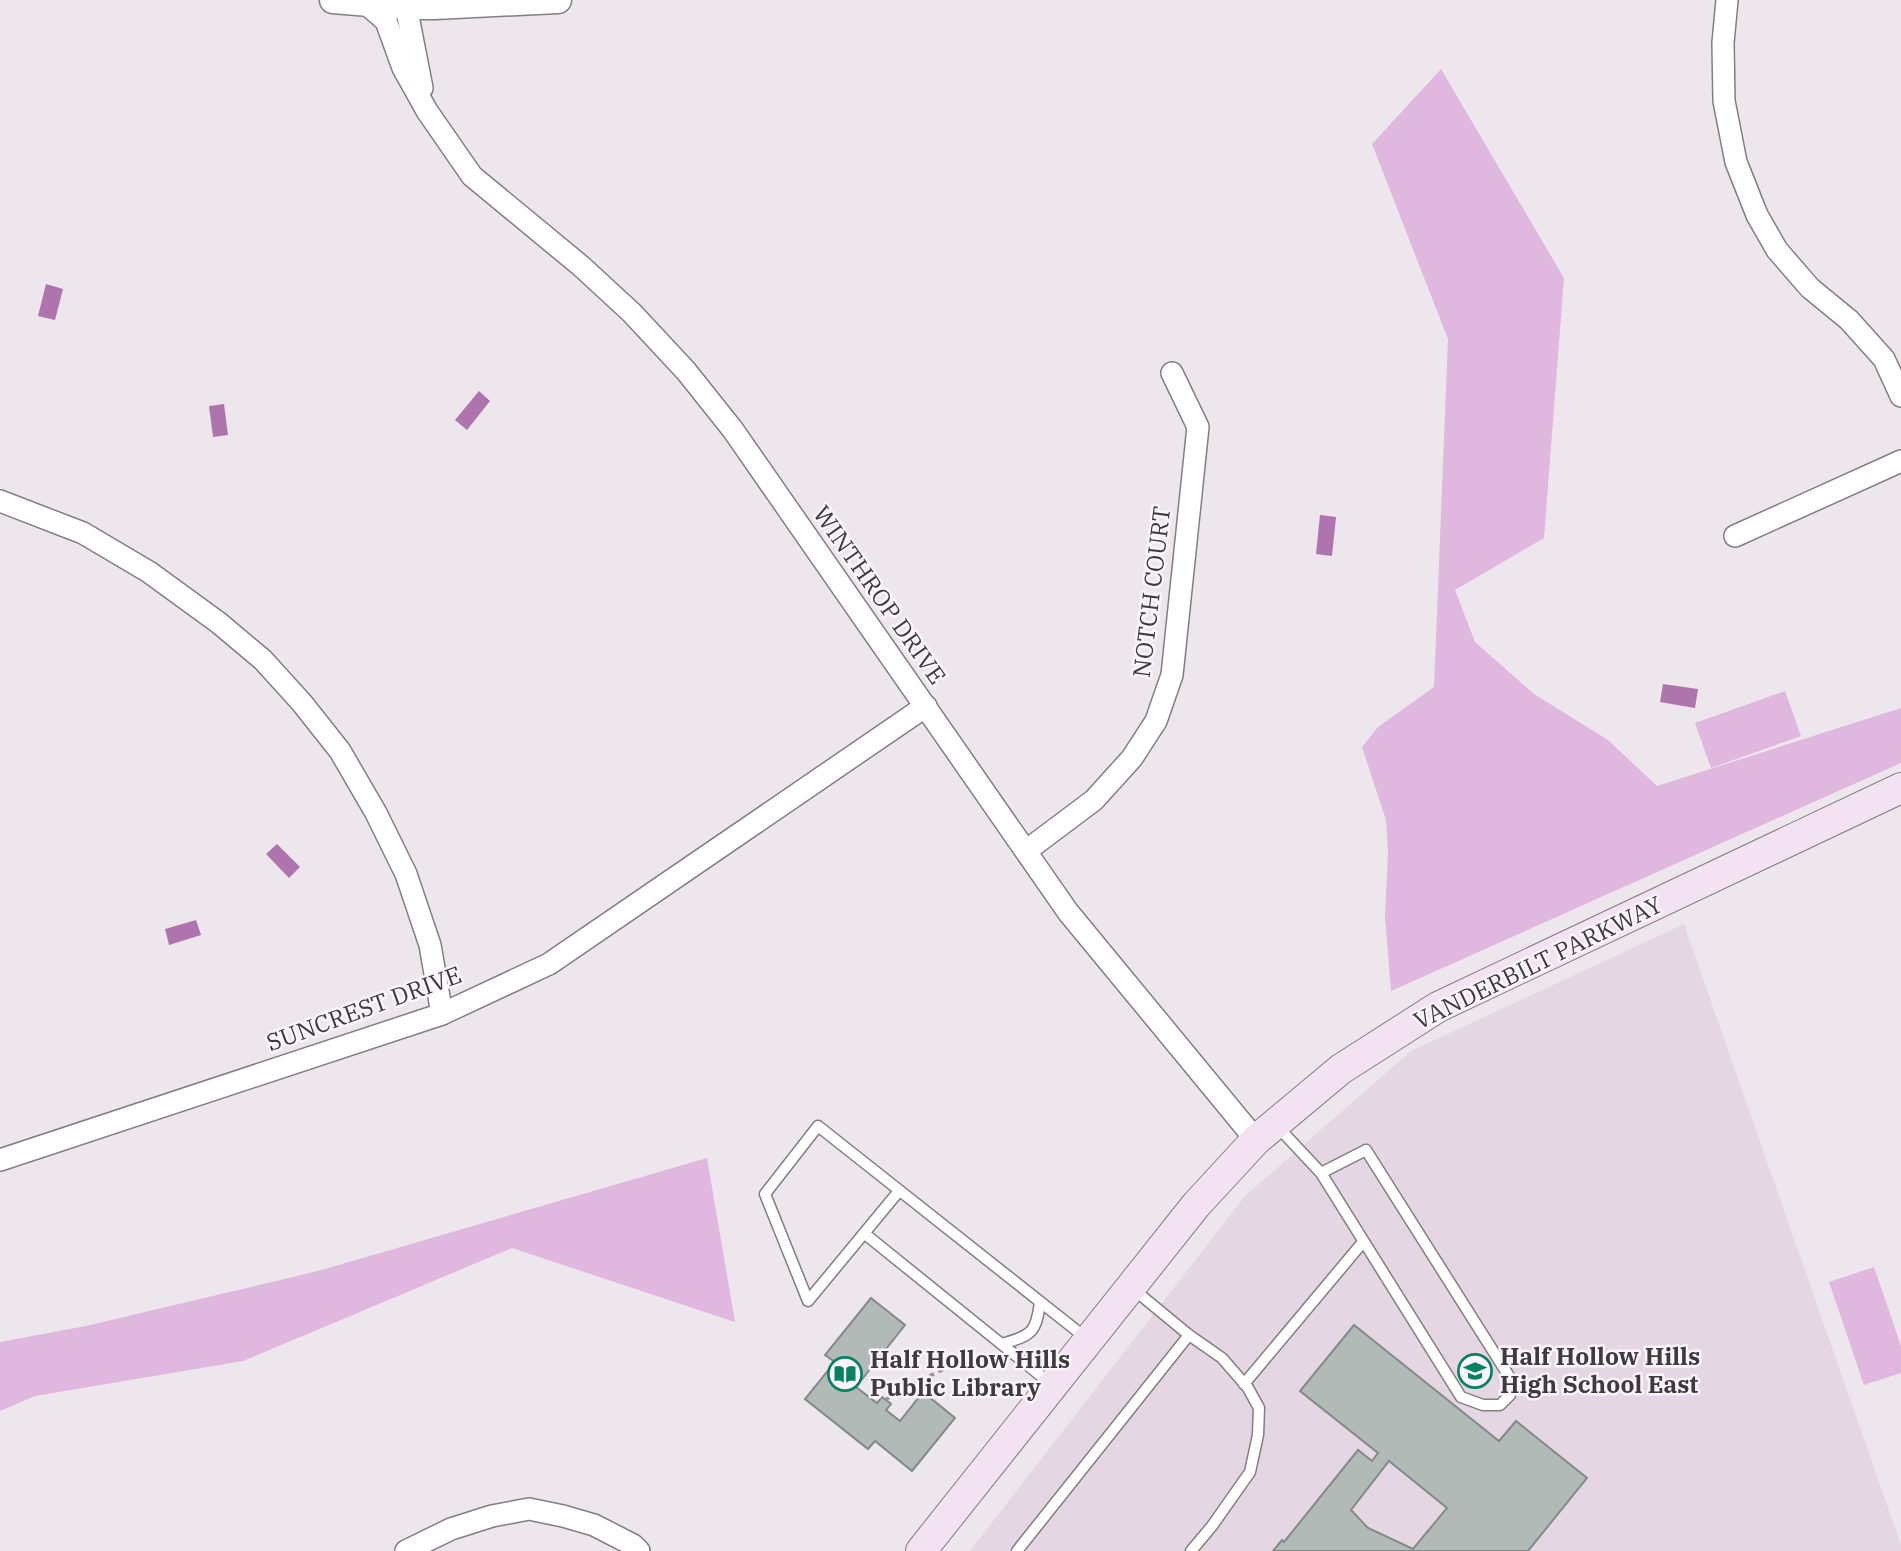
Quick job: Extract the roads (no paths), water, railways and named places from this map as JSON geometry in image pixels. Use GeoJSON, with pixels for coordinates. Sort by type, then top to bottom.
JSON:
{"type":"FeatureCollection","features":[{"type":"Feature","properties":{"kind":"main road","name":"VANDERBILT PARKWAY"},"geometry":{"type":"LineString","coordinates":[[921,1551],[1196,1205],[1266,1132],[1341,1069],[1438,1007],[1901,788]]}},
{"type":"Feature","properties":{"kind":"street"},"geometry":{"type":"LineString","coordinates":[[333,0],[406,6],[558,0]]}},
{"type":"Feature","properties":{"kind":"street"},"geometry":{"type":"LineString","coordinates":[[1727,0],[1723,43],[1724,101],[1736,162],[1757,215],[1785,260],[1810,288],[1849,320],[1884,359],[1901,396]]}},
{"type":"Feature","properties":{"kind":"street","name":"WINTHROP DRIVE"},"geometry":{"type":"LineString","coordinates":[[364,2],[386,21],[403,68],[427,111],[472,176],[632,313],[686,371],[733,430],[1068,912],[1266,1132]]}},
{"type":"Feature","properties":{"kind":"street","name":"WINTHROP DRIVE"},"geometry":{"type":"LineString","coordinates":[[406,6],[427,111]]}},
{"type":"Feature","properties":{"kind":"street","name":"NOTCH COURT"},"geometry":{"type":"LineString","coordinates":[[1026,851],[1094,800],[1132,758],[1156,721],[1172,675],[1198,427],[1172,373]]}},
{"type":"Feature","properties":{"kind":"street"},"geometry":{"type":"LineString","coordinates":[[1735,536],[1901,461]]}},
{"type":"Feature","properties":{"kind":"street"},"geometry":{"type":"LineString","coordinates":[[0,501],[83,533],[149,572],[264,660],[302,703],[340,751],[376,813],[406,874],[430,945],[442,1014]]}},
{"type":"Feature","properties":{"kind":"street","name":"SUNCREST DRIVE"},"geometry":{"type":"LineString","coordinates":[[0,1160],[442,1014],[550,964],[926,706]]}},
{"type":"Feature","properties":{"kind":"street"},"geometry":{"type":"LineString","coordinates":[[406,1551],[451,1529],[492,1516],[529,1509],[594,1525],[633,1545],[639,1551]]}},
{"type":"Feature","properties":{"kind":"lane"},"geometry":{"type":"LineString","coordinates":[[900,1191],[808,1301],[765,1194],[818,1126],[1088,1340]]}},
{"type":"Feature","properties":{"kind":"lane"},"geometry":{"type":"LineString","coordinates":[[1266,1132],[1321,1173],[1461,1397],[1483,1405],[1500,1405],[1510,1395],[1513,1381],[1366,1150],[1321,1173]]}},
{"type":"Feature","properties":{"kind":"lane"},"geometry":{"type":"LineString","coordinates":[[865,1234],[1052,1385]]}},
{"type":"Feature","properties":{"kind":"lane"},"geometry":{"type":"LineString","coordinates":[[1244,1384],[1363,1242]]}},
{"type":"Feature","properties":{"kind":"lane"},"geometry":{"type":"LineString","coordinates":[[1131,1287],[1189,1335],[1222,1358],[1244,1384],[1259,1408],[1258,1435],[1250,1472],[1191,1551]]}},
{"type":"Feature","properties":{"kind":"lane"},"geometry":{"type":"LineString","coordinates":[[1002,1344],[1024,1337],[1032,1331],[1038,1321],[1040,1302]]}},
{"type":"Feature","properties":{"kind":"lane"},"geometry":{"type":"LineString","coordinates":[[1017,1551],[1189,1335]]}},
{"type":"Feature","properties":{"kind":"place","name":"Half Hollow Hills High School East"},"geometry":{"type":"Point","coordinates":[1475,1371]}},
{"type":"Feature","properties":{"kind":"place","name":"Half Hollow Hills Public Library"},"geometry":{"type":"Point","coordinates":[845,1374]}}]}
